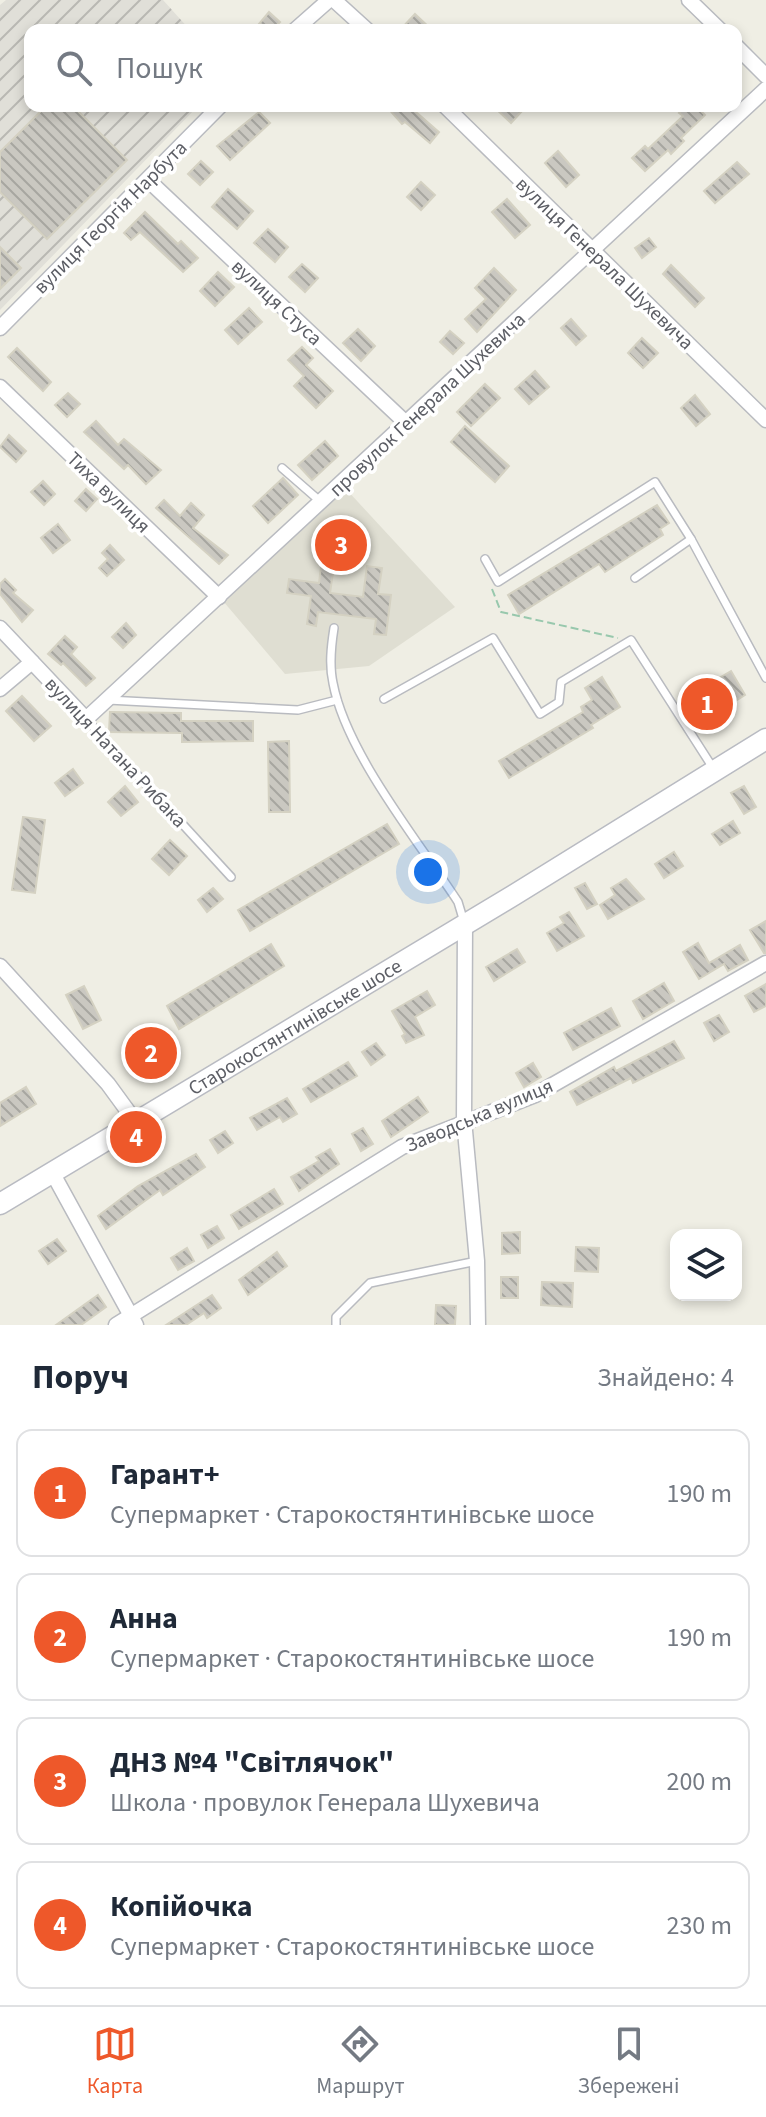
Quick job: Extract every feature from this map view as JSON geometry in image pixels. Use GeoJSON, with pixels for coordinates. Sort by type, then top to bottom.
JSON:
{"type":"FeatureCollection","features":[{"type":"Feature","properties":{"kind":"main road","name":"Старокостянтинівське шосе"},"geometry":{"type":"LineString","coordinates":[[0,1204],[465,925],[766,739]]}},
{"type":"Feature","properties":{"kind":"street"},"geometry":{"type":"LineString","coordinates":[[302,24],[332,0],[360,24]]}},
{"type":"Feature","properties":{"kind":"street"},"geometry":{"type":"LineString","coordinates":[[689,0],[714,24]]}},
{"type":"Feature","properties":{"kind":"street"},"geometry":{"type":"LineString","coordinates":[[742,52],[766,76]]}},
{"type":"Feature","properties":{"kind":"street","name":"провулок Генерала Шухевича"},"geometry":{"type":"LineString","coordinates":[[742,111],[766,89]]}},
{"type":"Feature","properties":{"kind":"street","name":"вулиця Георгія Нарбута"},"geometry":{"type":"LineString","coordinates":[[0,328],[214,112]]}},
{"type":"Feature","properties":{"kind":"street","name":"вулиця Генерала Шухевича"},"geometry":{"type":"LineString","coordinates":[[451,112],[766,420]]}},
{"type":"Feature","properties":{"kind":"street","name":"провулок Генерала Шухевича"},"geometry":{"type":"LineString","coordinates":[[86,719],[741,112]]}},
{"type":"Feature","properties":{"kind":"street","name":"вулиця Стуса"},"geometry":{"type":"LineString","coordinates":[[148,180],[406,423]]}},
{"type":"Feature","properties":{"kind":"street","name":"Тиха вулиця"},"geometry":{"type":"LineString","coordinates":[[0,387],[219,597]]}},
{"type":"Feature","properties":{"kind":"street","name":"вулиця Натана Рибака"},"geometry":{"type":"LineString","coordinates":[[0,628],[86,719]]}},
{"type":"Feature","properties":{"kind":"street"},"geometry":{"type":"LineString","coordinates":[[0,689],[32,662]]}},
{"type":"Feature","properties":{"kind":"street"},"geometry":{"type":"LineString","coordinates":[[465,925],[464,1120],[477,1261],[478,1325]]}},
{"type":"Feature","properties":{"kind":"street","name":"Заводська вулиця"},"geometry":{"type":"LineString","coordinates":[[116,1325],[133,1320],[402,1147],[464,1120],[535,1095],[766,963]]}},
{"type":"Feature","properties":{"kind":"street"},"geometry":{"type":"LineString","coordinates":[[0,966],[114,1090],[135,1121]]}},
{"type":"Feature","properties":{"kind":"street"},"geometry":{"type":"LineString","coordinates":[[52,1172],[133,1320]]}},
{"type":"Feature","properties":{"kind":"lane"},"geometry":{"type":"LineString","coordinates":[[282,468],[321,502]]}},
{"type":"Feature","properties":{"kind":"lane"},"geometry":{"type":"LineString","coordinates":[[485,559],[498,582],[655,482],[691,539],[766,678]]}},
{"type":"Feature","properties":{"kind":"lane"},"geometry":{"type":"LineString","coordinates":[[635,578],[691,539]]}},
{"type":"Feature","properties":{"kind":"lane"},"geometry":{"type":"LineString","coordinates":[[334,628],[330,666],[337,700],[358,747],[458,902],[465,925]]}},
{"type":"Feature","properties":{"kind":"lane"},"geometry":{"type":"LineString","coordinates":[[384,699],[493,638],[540,714],[559,702],[561,682],[631,640],[715,770]]}},
{"type":"Feature","properties":{"kind":"lane"},"geometry":{"type":"LineString","coordinates":[[107,700],[298,710],[337,700]]}},
{"type":"Feature","properties":{"kind":"lane","name":"вулиця Натана Рибака"},"geometry":{"type":"LineString","coordinates":[[86,719],[231,877]]}},
{"type":"Feature","properties":{"kind":"lane"},"geometry":{"type":"LineString","coordinates":[[336,1325],[336,1317],[370,1283],[477,1261]]}},
{"type":"Feature","properties":{"kind":"path"},"geometry":{"type":"LineString","coordinates":[[498,582],[491,591],[501,612],[631,640]]}},
{"type":"Feature","properties":{"kind":"shaded area"},"geometry":{"type":"Polygon","coordinates":[[[6,0],[163,0],[185,24],[24,24],[24,112],[192,112],[0,310],[0,5],[6,0]]]}},
{"type":"Feature","properties":{"kind":"shaded area"},"geometry":{"type":"Polygon","coordinates":[[[346,489],[455,607],[369,666],[285,674],[223,601],[346,489]]]}},
{"type":"Feature","properties":{"kind":"building"},"geometry":{"type":"Polygon","coordinates":[[[269,12],[280,22],[278,24],[259,24],[269,12]]]}},
{"type":"Feature","properties":{"kind":"building"},"geometry":{"type":"Polygon","coordinates":[[[415,14],[426,24],[406,24],[415,14]]]}},
{"type":"Feature","properties":{"kind":"building"},"geometry":{"type":"Polygon","coordinates":[[[40,112],[79,112],[127,160],[47,239],[0,192],[0,152],[40,112]]]}},
{"type":"Feature","properties":{"kind":"building"},"geometry":{"type":"Polygon","coordinates":[[[259,112],[270,123],[230,160],[217,146],[259,112]]]}},
{"type":"Feature","properties":{"kind":"building"},"geometry":{"type":"Polygon","coordinates":[[[391,112],[416,112],[439,132],[430,143],[405,122],[402,124],[391,112]]]}},
{"type":"Feature","properties":{"kind":"building"},"geometry":{"type":"Polygon","coordinates":[[[499,112],[521,112],[511,123],[499,112]]]}},
{"type":"Feature","properties":{"kind":"building"},"geometry":{"type":"Polygon","coordinates":[[[702,112],[705,115],[681,138],[684,141],[671,154],[668,150],[645,171],[632,158],[645,146],[648,149],[683,116],[679,113],[702,112]]]}},
{"type":"Feature","properties":{"kind":"building"},"geometry":{"type":"Polygon","coordinates":[[[558,151],[579,175],[566,187],[545,163],[558,151]]]}},
{"type":"Feature","properties":{"kind":"building"},"geometry":{"type":"Polygon","coordinates":[[[201,161],[213,172],[200,185],[188,174],[201,161]]]}},
{"type":"Feature","properties":{"kind":"building"},"geometry":{"type":"Polygon","coordinates":[[[737,162],[749,174],[715,203],[704,191],[737,162]]]}},
{"type":"Feature","properties":{"kind":"building"},"geometry":{"type":"Polygon","coordinates":[[[421,182],[435,195],[421,210],[407,197],[421,182]]]}},
{"type":"Feature","properties":{"kind":"building"},"geometry":{"type":"Polygon","coordinates":[[[228,189],[253,211],[237,229],[212,207],[228,189]]]}},
{"type":"Feature","properties":{"kind":"building"},"geometry":{"type":"Polygon","coordinates":[[[507,199],[530,225],[515,238],[492,212],[507,199]]]}},
{"type":"Feature","properties":{"kind":"building"},"geometry":{"type":"Polygon","coordinates":[[[145,212],[178,244],[181,241],[198,258],[183,272],[140,232],[131,240],[124,233],[145,212]]]}},
{"type":"Feature","properties":{"kind":"building"},"geometry":{"type":"Polygon","coordinates":[[[268,229],[288,247],[275,262],[254,243],[268,229]]]}},
{"type":"Feature","properties":{"kind":"building"},"geometry":{"type":"Polygon","coordinates":[[[649,238],[656,247],[642,258],[635,248],[649,238]]]}},
{"type":"Feature","properties":{"kind":"building"},"geometry":{"type":"Polygon","coordinates":[[[0,247],[21,268],[0,289],[0,247]]]}},
{"type":"Feature","properties":{"kind":"building"},"geometry":{"type":"Polygon","coordinates":[[[302,264],[318,278],[305,292],[289,277],[302,264]]]}},
{"type":"Feature","properties":{"kind":"building"},"geometry":{"type":"Polygon","coordinates":[[[671,265],[704,298],[695,307],[663,274],[671,265]]]}},
{"type":"Feature","properties":{"kind":"building"},"geometry":{"type":"Polygon","coordinates":[[[494,268],[516,290],[477,332],[465,319],[486,299],[475,288],[494,268]]]}},
{"type":"Feature","properties":{"kind":"building"},"geometry":{"type":"Polygon","coordinates":[[[218,272],[234,287],[215,306],[200,291],[218,272]]]}},
{"type":"Feature","properties":{"kind":"building"},"geometry":{"type":"Polygon","coordinates":[[[249,308],[262,322],[238,344],[225,330],[249,308]]]}},
{"type":"Feature","properties":{"kind":"building"},"geometry":{"type":"Polygon","coordinates":[[[571,319],[586,336],[576,345],[561,328],[571,319]]]}},
{"type":"Feature","properties":{"kind":"building"},"geometry":{"type":"Polygon","coordinates":[[[358,329],[375,346],[361,361],[343,343],[358,329]]]}},
{"type":"Feature","properties":{"kind":"building"},"geometry":{"type":"Polygon","coordinates":[[[450,331],[464,343],[453,354],[440,342],[450,331]]]}},
{"type":"Feature","properties":{"kind":"building"},"geometry":{"type":"Polygon","coordinates":[[[642,338],[658,353],[643,368],[628,353],[642,338]]]}},
{"type":"Feature","properties":{"kind":"building"},"geometry":{"type":"Polygon","coordinates":[[[302,347],[313,358],[306,365],[333,391],[316,408],[294,386],[304,376],[288,360],[302,347]]]}},
{"type":"Feature","properties":{"kind":"building"},"geometry":{"type":"Polygon","coordinates":[[[17,348],[51,382],[43,391],[8,357],[17,348]]]}},
{"type":"Feature","properties":{"kind":"building"},"geometry":{"type":"Polygon","coordinates":[[[535,371],[549,387],[529,404],[515,389],[535,371]]]}},
{"type":"Feature","properties":{"kind":"building"},"geometry":{"type":"Polygon","coordinates":[[[485,384],[500,398],[471,426],[457,412],[485,384]]]}},
{"type":"Feature","properties":{"kind":"building"},"geometry":{"type":"Polygon","coordinates":[[[68,393],[80,404],[67,417],[55,405],[68,393]]]}},
{"type":"Feature","properties":{"kind":"building"},"geometry":{"type":"Polygon","coordinates":[[[695,395],[710,414],[696,426],[681,408],[695,395]]]}},
{"type":"Feature","properties":{"kind":"building"},"geometry":{"type":"Polygon","coordinates":[[[96,421],[118,445],[124,439],[161,470],[146,484],[128,465],[124,469],[84,432],[96,421]]]}},
{"type":"Feature","properties":{"kind":"building"},"geometry":{"type":"Polygon","coordinates":[[[465,426],[509,466],[495,482],[451,442],[465,426]]]}},
{"type":"Feature","properties":{"kind":"building"},"geometry":{"type":"Polygon","coordinates":[[[9,435],[26,451],[16,462],[0,447],[9,435]]]}},
{"type":"Feature","properties":{"kind":"building"},"geometry":{"type":"Polygon","coordinates":[[[325,441],[338,456],[312,480],[298,465],[325,441]]]}},
{"type":"Feature","properties":{"kind":"building"},"geometry":{"type":"Polygon","coordinates":[[[283,478],[298,495],[268,523],[253,506],[283,478]]]}},
{"type":"Feature","properties":{"kind":"building"},"geometry":{"type":"Polygon","coordinates":[[[43,481],[55,494],[44,505],[31,492],[43,481]]]}},
{"type":"Feature","properties":{"kind":"building"},"geometry":{"type":"Polygon","coordinates":[[[86,489],[97,499],[86,511],[75,501],[86,489]]]}},
{"type":"Feature","properties":{"kind":"building"},"geometry":{"type":"Polygon","coordinates":[[[164,500],[180,516],[191,503],[204,515],[193,528],[228,555],[219,564],[156,508],[164,500]]]}},
{"type":"Feature","properties":{"kind":"building"},"geometry":{"type":"Polygon","coordinates":[[[657,505],[669,523],[660,529],[663,535],[605,572],[599,564],[519,614],[508,595],[657,505]]]}},
{"type":"Feature","properties":{"kind":"building"},"geometry":{"type":"Polygon","coordinates":[[[58,524],[70,540],[53,553],[41,538],[58,524]]]}},
{"type":"Feature","properties":{"kind":"building"},"geometry":{"type":"Polygon","coordinates":[[[110,545],[124,560],[107,576],[99,568],[108,559],[102,553],[110,545]]]}},
{"type":"Feature","properties":{"kind":"building"},"geometry":{"type":"Polygon","coordinates":[[[322,558],[335,559],[330,593],[363,597],[367,566],[382,568],[378,594],[391,595],[386,635],[374,634],[376,619],[318,612],[316,626],[307,624],[311,596],[287,593],[289,579],[319,583],[322,558]]]}},
{"type":"Feature","properties":{"kind":"building"},"geometry":{"type":"Polygon","coordinates":[[[5,579],[16,590],[13,593],[33,610],[22,622],[0,594],[0,584],[5,579]]]}},
{"type":"Feature","properties":{"kind":"building"},"geometry":{"type":"Polygon","coordinates":[[[126,623],[136,635],[123,648],[112,637],[126,623]]]}},
{"type":"Feature","properties":{"kind":"building"},"geometry":{"type":"Polygon","coordinates":[[[65,636],[77,647],[71,654],[95,678],[86,686],[63,663],[61,665],[48,654],[65,636]]]}},
{"type":"Feature","properties":{"kind":"building"},"geometry":{"type":"Polygon","coordinates":[[[731,671],[745,695],[705,720],[690,695],[731,671]]]}},
{"type":"Feature","properties":{"kind":"building"},"geometry":{"type":"Polygon","coordinates":[[[602,677],[620,707],[591,725],[593,728],[509,778],[499,761],[583,712],[581,707],[592,700],[585,688],[602,677]]]}},
{"type":"Feature","properties":{"kind":"building"},"geometry":{"type":"Polygon","coordinates":[[[22,696],[51,726],[34,741],[6,711],[22,696]]]}},
{"type":"Feature","properties":{"kind":"building"},"geometry":{"type":"Polygon","coordinates":[[[110,712],[181,713],[181,721],[253,721],[253,741],[182,742],[182,733],[109,732],[110,712]]]}},
{"type":"Feature","properties":{"kind":"building"},"geometry":{"type":"Polygon","coordinates":[[[289,741],[290,812],[269,812],[268,742],[289,741]]]}},
{"type":"Feature","properties":{"kind":"building"},"geometry":{"type":"Polygon","coordinates":[[[73,769],[83,783],[65,796],[55,783],[73,769]]]}},
{"type":"Feature","properties":{"kind":"building"},"geometry":{"type":"Polygon","coordinates":[[[125,786],[138,802],[121,816],[108,802],[125,786]]]}},
{"type":"Feature","properties":{"kind":"building"},"geometry":{"type":"Polygon","coordinates":[[[744,786],[756,807],[744,814],[731,793],[744,786]]]}},
{"type":"Feature","properties":{"kind":"building"},"geometry":{"type":"Polygon","coordinates":[[[23,817],[45,820],[35,893],[12,890],[23,817]]]}},
{"type":"Feature","properties":{"kind":"building"},"geometry":{"type":"Polygon","coordinates":[[[733,821],[740,833],[720,845],[712,834],[733,821]]]}},
{"type":"Feature","properties":{"kind":"building"},"geometry":{"type":"Polygon","coordinates":[[[387,824],[399,844],[250,931],[238,910],[387,824]]]}},
{"type":"Feature","properties":{"kind":"building"},"geometry":{"type":"Polygon","coordinates":[[[170,840],[187,856],[169,875],[152,859],[170,840]]]}},
{"type":"Feature","properties":{"kind":"building"},"geometry":{"type":"Polygon","coordinates":[[[674,852],[683,866],[664,878],[655,864],[674,852]]]}},
{"type":"Feature","properties":{"kind":"building"},"geometry":{"type":"Polygon","coordinates":[[[626,879],[644,899],[608,919],[600,905],[615,895],[611,888],[626,879]]]}},
{"type":"Feature","properties":{"kind":"building"},"geometry":{"type":"Polygon","coordinates":[[[585,883],[597,904],[587,909],[575,888],[585,883]]]}},
{"type":"Feature","properties":{"kind":"building"},"geometry":{"type":"Polygon","coordinates":[[[213,888],[223,899],[207,912],[198,900],[213,888]]]}},
{"type":"Feature","properties":{"kind":"building"},"geometry":{"type":"Polygon","coordinates":[[[569,912],[584,936],[557,951],[547,933],[564,923],[560,917],[569,912]]]}},
{"type":"Feature","properties":{"kind":"building"},"geometry":{"type":"Polygon","coordinates":[[[766,921],[766,953],[764,953],[750,930],[766,921]]]}},
{"type":"Feature","properties":{"kind":"building"},"geometry":{"type":"Polygon","coordinates":[[[698,943],[709,963],[740,945],[748,960],[728,971],[724,964],[699,979],[683,952],[698,943]]]}},
{"type":"Feature","properties":{"kind":"building"},"geometry":{"type":"Polygon","coordinates":[[[271,944],[284,966],[179,1029],[167,1006],[271,944]]]}},
{"type":"Feature","properties":{"kind":"building"},"geometry":{"type":"Polygon","coordinates":[[[517,949],[525,962],[494,981],[486,967],[517,949]]]}},
{"type":"Feature","properties":{"kind":"building"},"geometry":{"type":"Polygon","coordinates":[[[664,983],[674,1001],[643,1019],[633,1001],[664,983]]]}},
{"type":"Feature","properties":{"kind":"building"},"geometry":{"type":"Polygon","coordinates":[[[766,984],[766,1006],[754,1012],[745,996],[766,984]]]}},
{"type":"Feature","properties":{"kind":"building"},"geometry":{"type":"Polygon","coordinates":[[[84,986],[101,1020],[83,1029],[66,995],[84,986]]]}},
{"type":"Feature","properties":{"kind":"building"},"geometry":{"type":"Polygon","coordinates":[[[427,991],[435,1005],[415,1017],[424,1035],[406,1043],[402,1036],[405,1034],[392,1011],[427,991]]]}},
{"type":"Feature","properties":{"kind":"building"},"geometry":{"type":"Polygon","coordinates":[[[611,1008],[620,1026],[573,1050],[564,1033],[611,1008]]]}},
{"type":"Feature","properties":{"kind":"building"},"geometry":{"type":"Polygon","coordinates":[[[719,1015],[729,1032],[714,1041],[704,1023],[719,1015]]]}},
{"type":"Feature","properties":{"kind":"building"},"geometry":{"type":"Polygon","coordinates":[[[156,1041],[165,1055],[142,1069],[133,1055],[156,1041]]]}},
{"type":"Feature","properties":{"kind":"building"},"geometry":{"type":"Polygon","coordinates":[[[674,1041],[684,1058],[633,1083],[631,1078],[577,1105],[570,1092],[614,1067],[616,1071],[674,1041]]]}},
{"type":"Feature","properties":{"kind":"building"},"geometry":{"type":"Polygon","coordinates":[[[376,1043],[385,1055],[371,1065],[362,1052],[376,1043]]]}},
{"type":"Feature","properties":{"kind":"building"},"geometry":{"type":"Polygon","coordinates":[[[348,1062],[357,1076],[311,1102],[303,1089],[348,1062]]]}},
{"type":"Feature","properties":{"kind":"building"},"geometry":{"type":"Polygon","coordinates":[[[533,1063],[541,1077],[524,1087],[516,1073],[533,1063]]]}},
{"type":"Feature","properties":{"kind":"building"},"geometry":{"type":"Polygon","coordinates":[[[26,1087],[36,1104],[0,1126],[0,1103],[26,1087]]]}},
{"type":"Feature","properties":{"kind":"building"},"geometry":{"type":"Polygon","coordinates":[[[418,1097],[428,1112],[391,1137],[382,1121],[418,1097]]]}},
{"type":"Feature","properties":{"kind":"building"},"geometry":{"type":"Polygon","coordinates":[[[287,1098],[297,1114],[283,1122],[280,1117],[257,1130],[250,1118],[287,1098]]]}},
{"type":"Feature","properties":{"kind":"building"},"geometry":{"type":"Polygon","coordinates":[[[363,1128],[373,1144],[361,1151],[352,1134],[363,1128]]]}},
{"type":"Feature","properties":{"kind":"building"},"geometry":{"type":"Polygon","coordinates":[[[225,1131],[233,1143],[218,1153],[210,1140],[225,1131]]]}},
{"type":"Feature","properties":{"kind":"building"},"geometry":{"type":"Polygon","coordinates":[[[330,1149],[339,1164],[299,1191],[291,1177],[319,1161],[316,1157],[330,1149]]]}},
{"type":"Feature","properties":{"kind":"building"},"geometry":{"type":"Polygon","coordinates":[[[196,1154],[205,1167],[163,1195],[160,1190],[106,1229],[98,1216],[138,1186],[196,1154]]]}},
{"type":"Feature","properties":{"kind":"building"},"geometry":{"type":"Polygon","coordinates":[[[274,1189],[283,1204],[239,1229],[231,1215],[274,1189]]]}},
{"type":"Feature","properties":{"kind":"building"},"geometry":{"type":"Polygon","coordinates":[[[217,1226],[224,1238],[208,1248],[201,1235],[217,1226]]]}},
{"type":"Feature","properties":{"kind":"building"},"geometry":{"type":"Polygon","coordinates":[[[520,1232],[520,1253],[502,1254],[502,1233],[520,1232]]]}},
{"type":"Feature","properties":{"kind":"building"},"geometry":{"type":"Polygon","coordinates":[[[57,1239],[66,1251],[48,1264],[39,1251],[57,1239]]]}},
{"type":"Feature","properties":{"kind":"building"},"geometry":{"type":"Polygon","coordinates":[[[576,1247],[599,1248],[598,1272],[575,1271],[576,1247]]]}},
{"type":"Feature","properties":{"kind":"building"},"geometry":{"type":"Polygon","coordinates":[[[187,1248],[194,1261],[178,1270],[171,1258],[187,1248]]]}},
{"type":"Feature","properties":{"kind":"building"},"geometry":{"type":"Polygon","coordinates":[[[277,1252],[287,1266],[248,1295],[239,1280],[277,1252]]]}},
{"type":"Feature","properties":{"kind":"building"},"geometry":{"type":"Polygon","coordinates":[[[501,1277],[518,1277],[518,1298],[501,1298],[501,1277]]]}},
{"type":"Feature","properties":{"kind":"building"},"geometry":{"type":"Polygon","coordinates":[[[542,1282],[573,1283],[572,1307],[541,1305],[542,1282]]]}},
{"type":"Feature","properties":{"kind":"building"},"geometry":{"type":"Polygon","coordinates":[[[98,1295],[106,1307],[81,1325],[56,1325],[98,1295]]]}},
{"type":"Feature","properties":{"kind":"building"},"geometry":{"type":"Polygon","coordinates":[[[212,1295],[221,1308],[207,1318],[204,1313],[186,1325],[166,1325],[212,1295]]]}},
{"type":"Feature","properties":{"kind":"building"},"geometry":{"type":"Polygon","coordinates":[[[436,1305],[456,1306],[455,1325],[435,1325],[436,1305]]]}},
{"type":"Feature","properties":{"kind":"place","name":"ДНЗ №4 \"Світлячок\""},"geometry":{"type":"Point","coordinates":[341,545]}},
{"type":"Feature","properties":{"kind":"place","name":"Гарант+"},"geometry":{"type":"Point","coordinates":[707,704]}},
{"type":"Feature","properties":{"kind":"place","name":"Анна"},"geometry":{"type":"Point","coordinates":[151,1053]}},
{"type":"Feature","properties":{"kind":"place","name":"Копійочка"},"geometry":{"type":"Point","coordinates":[136,1137]}}]}
